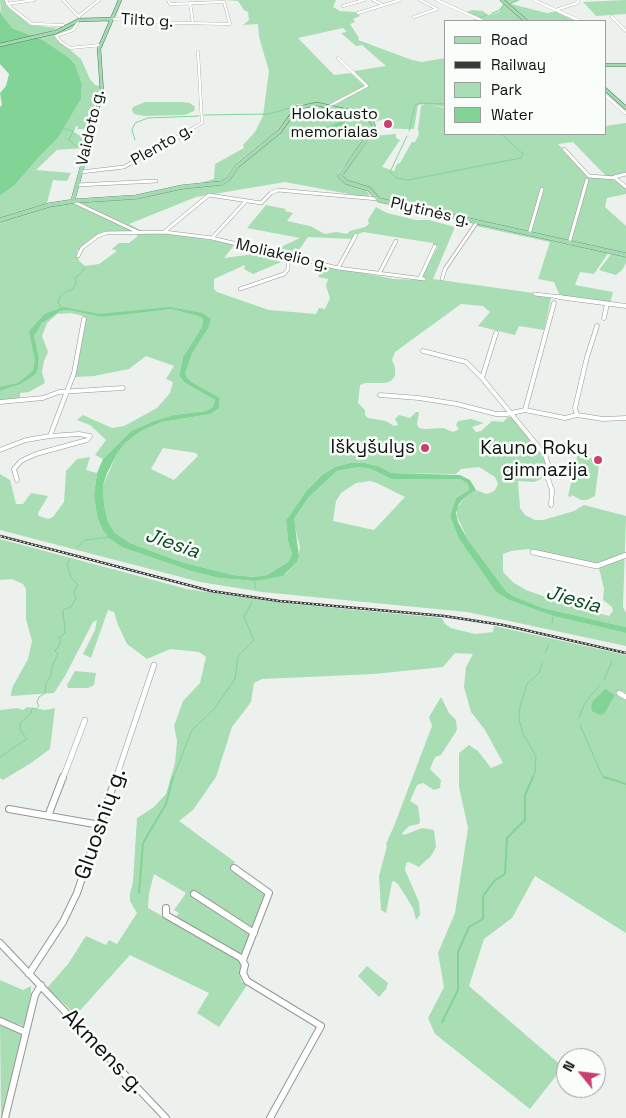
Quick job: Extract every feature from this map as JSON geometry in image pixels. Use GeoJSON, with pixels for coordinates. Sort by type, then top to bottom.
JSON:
{"type":"FeatureCollection","features":[{"type":"Feature","properties":{"kind":"main road","name":"Vaidoto g."},"geometry":{"type":"LineString","coordinates":[[73,201],[102,92],[99,52],[120,0]]}},
{"type":"Feature","properties":{"kind":"main road"},"geometry":{"type":"LineString","coordinates":[[502,0],[525,20]]}},
{"type":"Feature","properties":{"kind":"main road","name":"Tilto g."},"geometry":{"type":"LineString","coordinates":[[64,26],[67,21],[79,19],[113,18]]}},
{"type":"Feature","properties":{"kind":"main road"},"geometry":{"type":"LineString","coordinates":[[0,45],[50,33],[79,19]]}},
{"type":"Feature","properties":{"kind":"main road"},"geometry":{"type":"LineString","coordinates":[[67,21],[73,22]]}},
{"type":"Feature","properties":{"kind":"main road"},"geometry":{"type":"LineString","coordinates":[[606,65],[626,65]]}},
{"type":"Feature","properties":{"kind":"main road"},"geometry":{"type":"LineString","coordinates":[[606,90],[626,108]]}},
{"type":"Feature","properties":{"kind":"main road","name":"Plytinės g."},"geometry":{"type":"LineString","coordinates":[[0,220],[49,205],[73,201],[136,197],[182,187],[222,183],[228,179],[237,166],[278,132],[297,108],[311,104],[329,106],[362,114],[372,122],[374,127],[371,134],[340,176],[343,180],[367,188],[378,199],[626,255]]}},
{"type":"Feature","properties":{"kind":"street"},"geometry":{"type":"LineString","coordinates":[[6,0],[7,4],[32,24],[59,28]]}},
{"type":"Feature","properties":{"kind":"street"},"geometry":{"type":"LineString","coordinates":[[7,4],[34,0]]}},
{"type":"Feature","properties":{"kind":"street"},"geometry":{"type":"LineString","coordinates":[[63,0],[79,19]]}},
{"type":"Feature","properties":{"kind":"street"},"geometry":{"type":"LineString","coordinates":[[99,0],[79,19],[76,27],[56,36],[70,48],[101,45]]}},
{"type":"Feature","properties":{"kind":"street"},"geometry":{"type":"LineString","coordinates":[[168,0],[170,4],[190,3],[193,23]]}},
{"type":"Feature","properties":{"kind":"street"},"geometry":{"type":"LineString","coordinates":[[344,6],[364,0]]}},
{"type":"Feature","properties":{"kind":"street"},"geometry":{"type":"LineString","coordinates":[[373,0],[383,5]]}},
{"type":"Feature","properties":{"kind":"street"},"geometry":{"type":"LineString","coordinates":[[358,13],[400,0]]}},
{"type":"Feature","properties":{"kind":"street"},"geometry":{"type":"LineString","coordinates":[[414,17],[437,9],[420,0]]}},
{"type":"Feature","properties":{"kind":"street"},"geometry":{"type":"LineString","coordinates":[[428,4],[438,0],[481,20]]}},
{"type":"Feature","properties":{"kind":"street"},"geometry":{"type":"LineString","coordinates":[[534,0],[578,20]]}},
{"type":"Feature","properties":{"kind":"street"},"geometry":{"type":"LineString","coordinates":[[556,10],[578,0]]}},
{"type":"Feature","properties":{"kind":"street","name":"Tilto g."},"geometry":{"type":"LineString","coordinates":[[113,18],[230,24],[225,2],[190,3]]}},
{"type":"Feature","properties":{"kind":"street"},"geometry":{"type":"LineString","coordinates":[[612,17],[626,31]]}},
{"type":"Feature","properties":{"kind":"street","name":"Plento g."},"geometry":{"type":"LineString","coordinates":[[81,172],[124,167],[202,123],[198,52]]}},
{"type":"Feature","properties":{"kind":"street"},"geometry":{"type":"LineString","coordinates":[[329,106],[367,86],[338,58]]}},
{"type":"Feature","properties":{"kind":"street"},"geometry":{"type":"LineString","coordinates":[[606,96],[625,113]]}},
{"type":"Feature","properties":{"kind":"street"},"geometry":{"type":"LineString","coordinates":[[564,149],[589,176],[615,177],[626,174]]}},
{"type":"Feature","properties":{"kind":"street"},"geometry":{"type":"LineString","coordinates":[[615,177],[626,187]]}},
{"type":"Feature","properties":{"kind":"street"},"geometry":{"type":"LineString","coordinates":[[569,243],[587,180]]}},
{"type":"Feature","properties":{"kind":"street"},"geometry":{"type":"LineString","coordinates":[[77,185],[156,181]]}},
{"type":"Feature","properties":{"kind":"street"},"geometry":{"type":"LineString","coordinates":[[529,234],[542,189]]}},
{"type":"Feature","properties":{"kind":"street"},"geometry":{"type":"LineString","coordinates":[[164,232],[207,196],[216,195],[261,204],[271,193],[278,190],[378,199]]}},
{"type":"Feature","properties":{"kind":"street","name":"Moliakelio g."},"geometry":{"type":"LineString","coordinates":[[73,201],[140,233]]}},
{"type":"Feature","properties":{"kind":"street"},"geometry":{"type":"LineString","coordinates":[[212,238],[246,201]]}},
{"type":"Feature","properties":{"kind":"street"},"geometry":{"type":"LineString","coordinates":[[442,279],[446,269],[477,222]]}},
{"type":"Feature","properties":{"kind":"street","name":"Moliakelio g."},"geometry":{"type":"LineString","coordinates":[[78,256],[82,248],[98,236],[106,233],[164,232],[212,238],[338,268],[422,278],[435,246]]}},
{"type":"Feature","properties":{"kind":"street"},"geometry":{"type":"LineString","coordinates":[[338,268],[356,235]]}},
{"type":"Feature","properties":{"kind":"street"},"geometry":{"type":"LineString","coordinates":[[380,274],[396,241]]}},
{"type":"Feature","properties":{"kind":"street"},"geometry":{"type":"LineString","coordinates":[[240,288],[284,274],[288,269],[288,256]]}},
{"type":"Feature","properties":{"kind":"street"},"geometry":{"type":"LineString","coordinates":[[535,294],[626,306]]}},
{"type":"Feature","properties":{"kind":"street"},"geometry":{"type":"LineString","coordinates":[[524,410],[554,303]]}},
{"type":"Feature","properties":{"kind":"street"},"geometry":{"type":"LineString","coordinates":[[604,318],[607,304]]}},
{"type":"Feature","properties":{"kind":"street"},"geometry":{"type":"LineString","coordinates":[[50,436],[74,373],[84,319]]}},
{"type":"Feature","properties":{"kind":"street"},"geometry":{"type":"LineString","coordinates":[[577,415],[575,408],[597,326]]}},
{"type":"Feature","properties":{"kind":"street"},"geometry":{"type":"LineString","coordinates":[[482,378],[496,334]]}},
{"type":"Feature","properties":{"kind":"street"},"geometry":{"type":"LineString","coordinates":[[423,351],[462,360],[482,378],[548,460],[547,476],[552,490],[551,505]]}},
{"type":"Feature","properties":{"kind":"street"},"geometry":{"type":"LineString","coordinates":[[0,402],[43,398],[58,392],[123,388]]}},
{"type":"Feature","properties":{"kind":"street"},"geometry":{"type":"LineString","coordinates":[[380,395],[429,400],[496,414],[524,410],[565,418],[577,415],[626,418]]}},
{"type":"Feature","properties":{"kind":"street"},"geometry":{"type":"LineString","coordinates":[[0,450],[26,440],[50,436],[79,434],[90,436],[87,440],[36,454],[21,461],[14,468],[17,480]]}},
{"type":"Feature","properties":{"kind":"street"},"geometry":{"type":"LineString","coordinates":[[532,552],[597,566],[626,555]]}},
{"type":"Feature","properties":{"kind":"street","name":"Gluosnių g."},"geometry":{"type":"LineString","coordinates":[[28,974],[64,922],[77,893],[154,665]]}},
{"type":"Feature","properties":{"kind":"street"},"geometry":{"type":"LineString","coordinates":[[619,693],[626,697]]}},
{"type":"Feature","properties":{"kind":"street"},"geometry":{"type":"LineString","coordinates":[[48,816],[85,720]]}},
{"type":"Feature","properties":{"kind":"street"},"geometry":{"type":"LineString","coordinates":[[9,809],[100,825]]}},
{"type":"Feature","properties":{"kind":"street"},"geometry":{"type":"LineString","coordinates":[[234,868],[269,893],[243,960]]}},
{"type":"Feature","properties":{"kind":"street"},"geometry":{"type":"LineString","coordinates":[[194,894],[254,933]]}},
{"type":"Feature","properties":{"kind":"street"},"geometry":{"type":"LineString","coordinates":[[166,908],[166,915],[243,960],[245,965],[244,978],[247,981],[321,1026],[270,1118]]}},
{"type":"Feature","properties":{"kind":"street","name":"Akmens g."},"geometry":{"type":"LineString","coordinates":[[0,943],[166,1118]]}},
{"type":"Feature","properties":{"kind":"street"},"geometry":{"type":"LineString","coordinates":[[6,1118],[25,1032],[35,995],[40,985]]}},
{"type":"Feature","properties":{"kind":"street"},"geometry":{"type":"LineString","coordinates":[[0,1021],[25,1032]]}},
{"type":"Feature","properties":{"kind":"green space"},"geometry":{"type":"Polygon","coordinates":[[[0,0],[5,0],[8,7],[30,25],[58,28],[46,33],[43,31],[49,36],[60,32],[76,22],[75,27],[71,30],[54,36],[81,59],[90,79],[95,85],[100,86],[89,129],[77,129],[78,126],[76,126],[74,132],[79,135],[87,135],[84,148],[57,150],[36,170],[71,173],[67,181],[53,180],[47,203],[29,210],[61,203],[79,203],[99,215],[138,232],[95,212],[82,203],[137,199],[181,188],[219,185],[227,182],[236,169],[281,133],[294,114],[303,116],[316,115],[315,119],[317,119],[330,114],[326,109],[318,109],[320,105],[367,117],[372,130],[339,172],[338,176],[342,181],[365,189],[370,195],[365,197],[285,182],[196,197],[129,224],[148,234],[167,233],[235,244],[224,258],[270,252],[283,256],[286,260],[253,274],[244,269],[245,265],[214,279],[214,289],[217,292],[269,310],[316,314],[319,308],[325,309],[330,298],[326,286],[328,279],[318,277],[325,266],[394,279],[424,280],[422,276],[438,246],[433,245],[433,243],[363,232],[359,234],[354,233],[352,239],[308,237],[294,257],[272,251],[300,238],[247,228],[266,205],[286,209],[285,211],[293,213],[287,221],[310,226],[325,234],[336,232],[347,234],[350,231],[365,227],[369,224],[368,220],[376,207],[387,213],[416,220],[429,220],[455,227],[433,279],[533,293],[533,295],[551,298],[544,330],[519,326],[515,335],[478,326],[490,312],[483,306],[461,304],[395,352],[392,360],[395,367],[395,376],[391,381],[360,385],[358,403],[365,410],[365,415],[368,418],[386,421],[394,426],[398,425],[395,419],[399,415],[410,418],[416,412],[419,412],[417,424],[419,428],[443,428],[453,432],[459,429],[456,425],[458,421],[471,419],[484,423],[472,427],[476,432],[481,431],[492,421],[503,422],[508,417],[512,417],[542,454],[546,463],[545,473],[541,479],[534,482],[518,481],[520,508],[525,515],[535,520],[543,520],[574,511],[584,505],[626,516],[623,607],[626,613],[626,627],[543,608],[513,596],[506,591],[468,540],[457,516],[457,509],[464,498],[476,490],[486,494],[490,493],[495,490],[498,484],[495,477],[479,467],[461,469],[456,474],[390,473],[378,466],[365,463],[350,463],[335,467],[322,475],[307,490],[286,520],[288,541],[292,554],[288,562],[267,575],[255,577],[233,575],[181,562],[130,543],[115,533],[108,522],[104,504],[103,485],[117,454],[125,443],[141,431],[162,422],[211,414],[219,408],[220,398],[184,380],[182,374],[186,360],[205,328],[208,318],[174,308],[147,311],[171,309],[203,319],[202,327],[183,357],[179,376],[185,383],[215,400],[213,407],[206,411],[174,415],[131,431],[103,459],[95,455],[106,440],[90,425],[77,420],[83,415],[112,428],[124,426],[157,408],[170,393],[173,382],[166,379],[174,366],[146,356],[129,369],[94,376],[75,377],[86,320],[83,316],[71,313],[57,314],[47,323],[42,336],[48,352],[42,372],[45,383],[29,392],[20,393],[20,399],[0,402],[0,391],[21,384],[35,375],[38,369],[39,357],[34,336],[37,329],[47,318],[60,311],[68,310],[102,317],[137,312],[101,316],[67,308],[51,313],[38,325],[33,334],[38,363],[32,375],[20,383],[0,389],[0,196],[15,185],[58,138],[81,99],[82,84],[75,64],[68,57],[43,40],[12,28],[1,14],[0,0]],[[340,116],[339,122],[318,131],[313,136],[323,138],[330,135],[345,122],[340,116]],[[115,231],[96,236],[77,251],[79,261],[85,266],[99,264],[117,251],[112,249],[119,243],[129,243],[138,236],[136,234],[115,231]],[[163,448],[151,469],[174,480],[198,456],[196,453],[163,448]],[[528,549],[503,554],[503,572],[514,583],[526,590],[574,607],[609,616],[613,611],[612,607],[603,600],[604,589],[598,564],[528,549]]]}},
{"type":"Feature","properties":{"kind":"green space"},"geometry":{"type":"Polygon","coordinates":[[[226,0],[336,0],[333,7],[340,11],[356,12],[360,16],[353,19],[355,22],[350,24],[359,38],[358,40],[412,60],[422,62],[444,58],[444,107],[429,105],[444,108],[444,135],[606,135],[606,126],[626,123],[626,173],[612,177],[606,176],[573,142],[558,144],[588,176],[613,178],[626,188],[626,194],[607,198],[605,207],[626,226],[626,254],[383,200],[375,193],[343,178],[344,172],[372,136],[396,134],[396,138],[400,140],[382,167],[394,171],[419,134],[421,106],[425,104],[418,105],[414,129],[382,128],[387,126],[388,121],[384,119],[375,122],[368,116],[333,106],[368,86],[354,71],[386,66],[362,45],[356,46],[341,33],[347,32],[343,28],[298,38],[334,75],[351,73],[365,86],[330,105],[297,104],[297,107],[276,131],[236,163],[224,180],[196,184],[214,179],[215,164],[244,148],[243,145],[255,132],[263,116],[269,71],[259,37],[258,24],[243,25],[249,20],[248,12],[244,10],[238,1],[226,0]]]}},
{"type":"Feature","properties":{"kind":"green space"},"geometry":{"type":"Polygon","coordinates":[[[505,0],[519,0],[511,4],[547,13],[557,11],[575,20],[528,20],[505,0]]]}},
{"type":"Feature","properties":{"kind":"green space"},"geometry":{"type":"Polygon","coordinates":[[[626,0],[626,14],[596,16],[583,2],[626,0]]]}},
{"type":"Feature","properties":{"kind":"green space"},"geometry":{"type":"Polygon","coordinates":[[[503,4],[523,20],[482,20],[464,13],[472,10],[483,11],[488,15],[499,12],[503,4]]]}},
{"type":"Feature","properties":{"kind":"green space"},"geometry":{"type":"Polygon","coordinates":[[[145,102],[182,102],[190,103],[195,107],[194,111],[185,115],[144,116],[134,114],[133,107],[145,102]]]}},
{"type":"Feature","properties":{"kind":"green space"},"geometry":{"type":"Polygon","coordinates":[[[479,224],[609,252],[594,274],[580,272],[575,285],[613,292],[610,303],[560,296],[554,282],[538,279],[550,242],[476,226],[479,224]]]}},
{"type":"Feature","properties":{"kind":"green space"},"geometry":{"type":"Polygon","coordinates":[[[611,254],[626,257],[626,263],[616,275],[599,270],[611,254]]]}},
{"type":"Feature","properties":{"kind":"green space"},"geometry":{"type":"Polygon","coordinates":[[[578,453],[580,458],[591,458],[599,464],[595,496],[587,500],[581,500],[572,495],[571,497],[568,496],[578,453]]]}},
{"type":"Feature","properties":{"kind":"green space"},"geometry":{"type":"Polygon","coordinates":[[[90,457],[86,470],[97,473],[94,495],[97,516],[124,548],[191,571],[219,578],[255,581],[286,574],[297,562],[300,547],[294,519],[308,498],[337,471],[359,467],[371,469],[391,479],[460,479],[468,484],[469,490],[456,498],[450,515],[451,519],[459,539],[496,592],[509,600],[553,616],[626,633],[626,646],[467,612],[262,592],[200,582],[0,530],[0,474],[10,480],[16,504],[23,504],[31,493],[48,496],[38,513],[39,516],[48,519],[53,517],[64,502],[66,471],[77,459],[90,457]],[[370,481],[356,483],[341,493],[336,501],[333,521],[374,530],[405,497],[370,481]]]}},
{"type":"Feature","properties":{"kind":"green space"},"geometry":{"type":"Polygon","coordinates":[[[0,539],[187,589],[283,603],[442,618],[445,624],[451,628],[475,634],[493,632],[494,626],[626,655],[626,933],[535,876],[512,918],[484,939],[469,986],[556,1061],[556,1076],[530,1109],[435,1034],[428,1018],[444,987],[438,953],[455,913],[468,828],[459,787],[459,753],[469,745],[478,751],[491,768],[503,763],[485,730],[471,712],[464,687],[466,667],[473,654],[455,653],[443,667],[374,674],[262,679],[254,683],[251,702],[232,727],[216,777],[193,810],[179,821],[235,862],[230,870],[266,895],[243,956],[175,918],[179,913],[174,910],[186,893],[154,874],[149,893],[148,908],[240,960],[242,964],[239,974],[242,982],[247,985],[219,1027],[197,1013],[209,993],[130,955],[76,1015],[47,988],[68,964],[86,936],[106,945],[109,940],[117,944],[137,913],[130,901],[130,894],[133,882],[137,818],[154,807],[166,794],[175,763],[177,741],[174,726],[183,701],[200,683],[206,657],[199,652],[170,649],[147,659],[127,644],[114,612],[108,610],[91,658],[83,654],[95,630],[97,620],[93,622],[54,693],[11,696],[12,688],[28,659],[32,641],[26,619],[26,589],[23,584],[12,579],[0,580],[0,539]]]}},
{"type":"Feature","properties":{"kind":"green space"},"geometry":{"type":"Polygon","coordinates":[[[75,671],[96,673],[94,685],[88,688],[68,688],[67,685],[75,671]]]}},
{"type":"Feature","properties":{"kind":"green space"},"geometry":{"type":"Polygon","coordinates":[[[441,697],[449,713],[456,720],[457,730],[441,755],[435,757],[430,769],[441,780],[440,788],[434,790],[423,783],[417,785],[410,801],[418,806],[420,821],[419,824],[409,826],[402,833],[404,835],[422,828],[434,830],[436,847],[431,856],[419,867],[409,862],[406,863],[405,870],[419,902],[420,915],[416,920],[413,908],[398,884],[394,881],[392,882],[386,913],[381,910],[379,876],[386,844],[432,726],[429,717],[441,697]]]}},
{"type":"Feature","properties":{"kind":"green space"},"geometry":{"type":"Polygon","coordinates":[[[27,707],[45,710],[55,708],[50,749],[3,780],[0,778],[0,710],[17,708],[23,710],[27,707]]]}},
{"type":"Feature","properties":{"kind":"green space"},"geometry":{"type":"Polygon","coordinates":[[[367,966],[388,983],[386,989],[379,997],[358,976],[367,966]]]}},
{"type":"Feature","properties":{"kind":"green space"},"geometry":{"type":"Polygon","coordinates":[[[0,980],[23,990],[31,986],[24,1026],[0,1018],[0,980]]]}},
{"type":"Feature","properties":{"kind":"green space"},"geometry":{"type":"Polygon","coordinates":[[[0,1023],[20,1033],[22,1037],[1,1118],[0,1023]]]}},
{"type":"Feature","properties":{"kind":"water"},"geometry":{"type":"Polygon","coordinates":[[[0,10],[12,28],[43,40],[68,57],[75,64],[82,84],[81,99],[58,138],[15,185],[0,196],[0,107],[2,105],[0,93],[6,86],[9,74],[0,64],[0,10]]]}},
{"type":"Feature","properties":{"kind":"water"},"geometry":{"type":"Polygon","coordinates":[[[339,116],[346,121],[335,132],[323,138],[313,136],[319,130],[339,122],[339,116]]]}},
{"type":"Feature","properties":{"kind":"water"},"geometry":{"type":"Polygon","coordinates":[[[63,307],[99,314],[170,307],[202,313],[211,319],[208,328],[192,353],[185,373],[191,382],[220,398],[219,408],[211,414],[162,422],[141,431],[125,443],[107,473],[103,485],[104,504],[108,522],[115,533],[130,543],[181,562],[233,575],[254,577],[267,575],[288,562],[292,554],[288,541],[286,520],[307,490],[322,475],[335,467],[350,463],[365,463],[378,466],[391,473],[460,475],[470,480],[476,490],[459,504],[456,513],[458,522],[468,540],[506,591],[513,596],[543,608],[626,627],[626,633],[553,616],[509,600],[496,592],[459,539],[451,519],[450,515],[456,498],[469,490],[468,484],[460,479],[391,479],[371,469],[359,467],[337,471],[308,498],[294,519],[299,556],[297,562],[283,576],[255,581],[219,578],[191,571],[124,548],[109,538],[97,516],[94,495],[97,473],[103,459],[131,431],[174,415],[206,411],[213,407],[215,400],[185,383],[179,376],[183,357],[202,327],[203,319],[171,309],[102,317],[68,310],[60,311],[42,323],[34,336],[39,357],[38,369],[35,375],[21,384],[0,391],[0,387],[18,383],[33,371],[35,361],[29,331],[45,314],[63,307]]]}},
{"type":"Feature","properties":{"kind":"water"},"geometry":{"type":"Polygon","coordinates":[[[605,689],[615,695],[604,714],[600,715],[592,711],[591,707],[593,701],[605,689]]]}},
{"type":"Feature","properties":{"kind":"waterway"},"geometry":{"type":"LineString","coordinates":[[509,4],[519,0]]}},
{"type":"Feature","properties":{"kind":"waterway"},"geometry":{"type":"LineString","coordinates":[[492,13],[498,11],[504,5]]}},
{"type":"Feature","properties":{"kind":"waterway"},"geometry":{"type":"LineString","coordinates":[[478,18],[487,15]]}},
{"type":"Feature","properties":{"kind":"waterway"},"geometry":{"type":"LineString","coordinates":[[409,131],[415,105],[420,103],[444,104]]}},
{"type":"Feature","properties":{"kind":"waterway"},"geometry":{"type":"LineString","coordinates":[[204,115],[269,114],[300,105]]}},
{"type":"Feature","properties":{"kind":"waterway"},"geometry":{"type":"LineString","coordinates":[[321,107],[328,108],[339,116]]}},
{"type":"Feature","properties":{"kind":"waterway"},"geometry":{"type":"LineString","coordinates":[[135,140],[132,130],[135,123],[148,118],[199,116]]}},
{"type":"Feature","properties":{"kind":"waterway"},"geometry":{"type":"LineString","coordinates":[[62,128],[73,131],[69,140],[76,146]]}},
{"type":"Feature","properties":{"kind":"waterway"},"geometry":{"type":"LineString","coordinates":[[407,136],[390,172],[396,178],[408,180],[521,158],[523,154],[503,135]]}},
{"type":"Feature","properties":{"kind":"waterway"},"geometry":{"type":"LineString","coordinates":[[61,309],[58,301],[60,297],[65,292],[73,289],[76,283],[75,278],[85,269]]}},
{"type":"Feature","properties":{"kind":"waterway"},"geometry":{"type":"LineString","coordinates":[[77,548],[85,540],[110,537]]}},
{"type":"Feature","properties":{"kind":"waterway"},"geometry":{"type":"LineString","coordinates":[[0,757],[27,739],[20,730],[20,723],[31,713],[32,708],[36,709],[39,706],[37,702],[39,697],[45,693],[46,683],[51,675],[52,666],[58,654],[55,651],[60,644],[60,637],[65,633],[63,610],[71,607],[76,598],[74,592],[78,585],[71,577],[67,564],[70,559]]}},
{"type":"Feature","properties":{"kind":"waterway"},"geometry":{"type":"LineString","coordinates":[[255,582],[255,588]]}},
{"type":"Feature","properties":{"kind":"waterway"},"geometry":{"type":"LineString","coordinates":[[173,778],[192,730],[214,709],[235,679],[238,656],[254,640],[244,617],[252,602]]}},
{"type":"Feature","properties":{"kind":"waterway","name":"Jiesia"},"geometry":{"type":"LineString","coordinates":[[552,623],[553,617]]}},
{"type":"Feature","properties":{"kind":"waterway"},"geometry":{"type":"LineString","coordinates":[[545,653],[549,644]]}},
{"type":"Feature","properties":{"kind":"waterway"},"geometry":{"type":"LineString","coordinates":[[604,680],[612,661]]}},
{"type":"Feature","properties":{"kind":"waterway"},"geometry":{"type":"LineString","coordinates":[[532,778],[535,772],[536,756],[523,734],[519,719],[520,706],[527,684],[539,673],[542,663]]}},
{"type":"Feature","properties":{"kind":"waterway"},"geometry":{"type":"LineString","coordinates":[[579,718],[585,703],[600,685]]}},
{"type":"Feature","properties":{"kind":"waterway"},"geometry":{"type":"LineString","coordinates":[[580,725],[604,777]]}},
{"type":"Feature","properties":{"kind":"waterway"},"geometry":{"type":"LineString","coordinates":[[139,893],[143,843],[166,804],[173,777]]}},
{"type":"Feature","properties":{"kind":"waterway"},"geometry":{"type":"LineString","coordinates":[[442,1022],[458,990],[458,952],[469,927],[483,919],[483,896],[494,881],[505,874],[507,838],[525,820],[525,795],[533,777]]}},
{"type":"Feature","properties":{"kind":"waterway"},"geometry":{"type":"LineString","coordinates":[[604,777],[626,784]]}},
{"type":"Feature","properties":{"kind":"railway"},"geometry":{"type":"LineString","coordinates":[[0,536],[211,591],[279,601],[444,616],[503,625],[626,653]]}},
{"type":"Feature","properties":{"kind":"place","name":"Holokausto memorialas"},"geometry":{"type":"Point","coordinates":[388,124]}},
{"type":"Feature","properties":{"kind":"place","name":"Iškyšulys"},"geometry":{"type":"Point","coordinates":[425,448]}},
{"type":"Feature","properties":{"kind":"place","name":"Kauno Rokų gimnazija"},"geometry":{"type":"Point","coordinates":[598,460]}}]}
